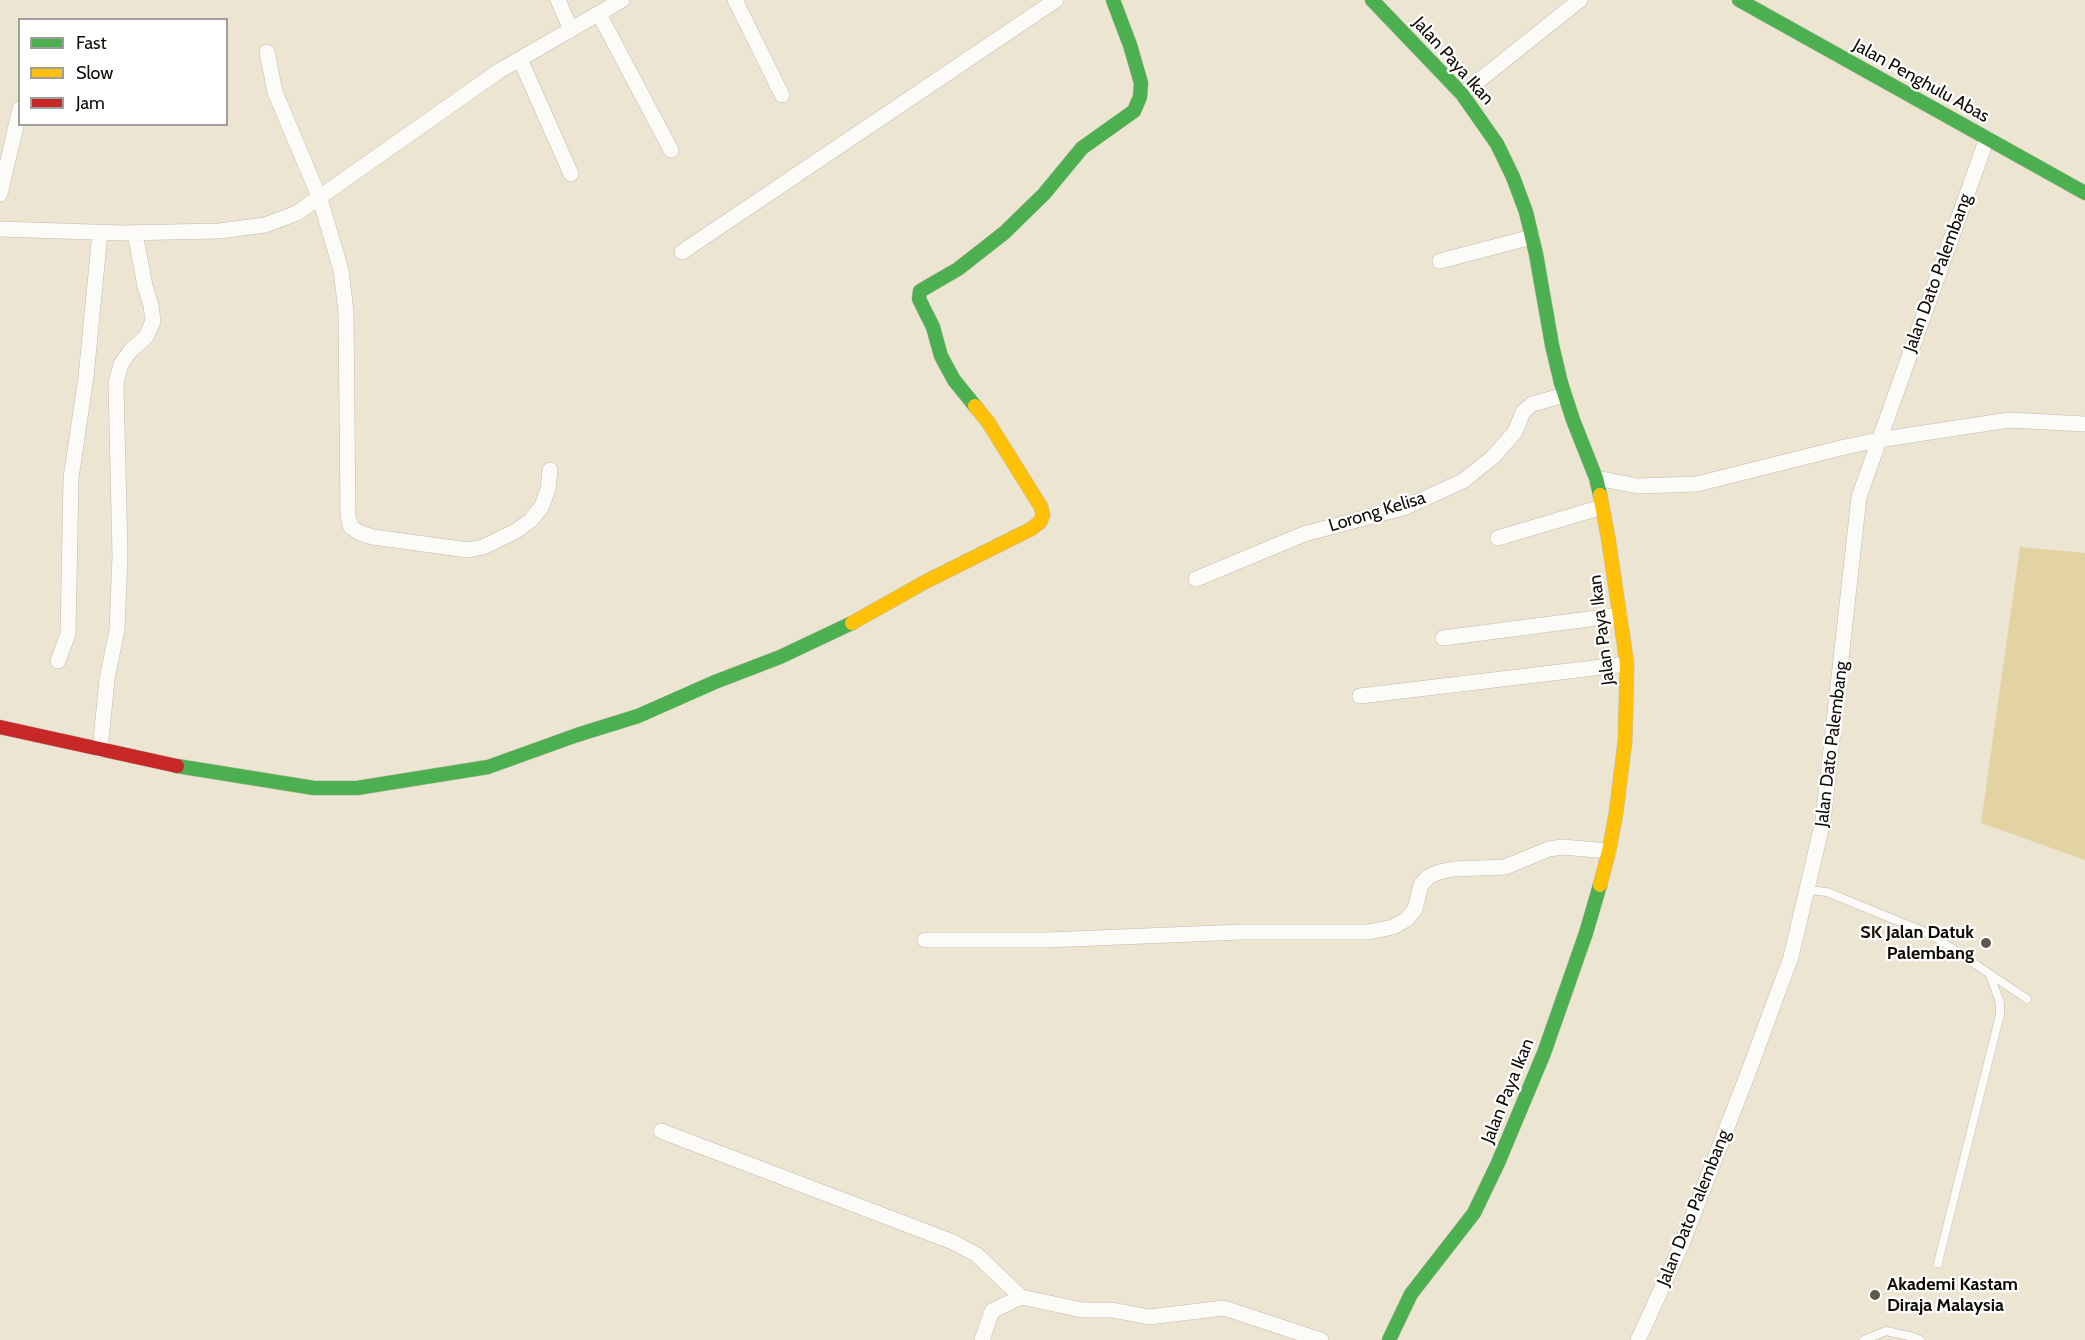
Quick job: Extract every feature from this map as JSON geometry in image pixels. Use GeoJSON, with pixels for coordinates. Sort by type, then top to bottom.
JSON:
{"type":"FeatureCollection","features":[{"type":"Feature","properties":{"kind":"street"},"geometry":{"type":"LineString","coordinates":[[558,0],[571,30]]}},
{"type":"Feature","properties":{"kind":"street"},"geometry":{"type":"LineString","coordinates":[[0,229],[135,233],[219,231],[265,225],[297,213],[320,199],[499,72],[622,0]]}},
{"type":"Feature","properties":{"kind":"street"},"geometry":{"type":"LineString","coordinates":[[735,0],[782,95]]}},
{"type":"Feature","properties":{"kind":"street"},"geometry":{"type":"LineString","coordinates":[[682,252],[1056,0]]}},
{"type":"Feature","properties":{"kind":"street"},"geometry":{"type":"LineString","coordinates":[[0,727],[197,770],[314,788],[357,788],[488,767],[638,716],[715,682],[780,657],[1031,529],[1040,522],[1043,515],[1041,507],[988,422],[954,380],[941,356],[933,327],[919,299],[920,291],[958,269],[1004,233],[1044,194],[1082,148],[1134,111],[1140,97],[1141,83],[1113,0]]}},
{"type":"Feature","properties":{"kind":"street","name":"Jalan Paya Ikan"},"geometry":{"type":"LineString","coordinates":[[1372,0],[1462,94],[1497,144],[1513,177],[1532,237],[1551,345],[1565,395],[1596,478],[1627,664],[1627,706],[1622,776],[1609,851],[1586,933],[1544,1053],[1498,1163],[1474,1213],[1412,1294],[1389,1340]]}},
{"type":"Feature","properties":{"kind":"street"},"geometry":{"type":"LineString","coordinates":[[1462,94],[1580,0]]}},
{"type":"Feature","properties":{"kind":"street","name":"Jalan Penghulu Abas"},"geometry":{"type":"LineString","coordinates":[[1739,0],[2085,193]]}},
{"type":"Feature","properties":{"kind":"street"},"geometry":{"type":"LineString","coordinates":[[599,14],[671,150]]}},
{"type":"Feature","properties":{"kind":"street"},"geometry":{"type":"LineString","coordinates":[[267,52],[275,92],[320,199],[341,270],[346,312],[348,517],[351,527],[373,537],[468,550],[483,547],[516,531],[531,520],[542,506],[548,489],[550,470]]}},
{"type":"Feature","properties":{"kind":"street"},"geometry":{"type":"LineString","coordinates":[[520,59],[571,174]]}},
{"type":"Feature","properties":{"kind":"street"},"geometry":{"type":"LineString","coordinates":[[0,194],[18,118]]}},
{"type":"Feature","properties":{"kind":"street","name":"Jalan Dato Palembang"},"geometry":{"type":"LineString","coordinates":[[1638,1340],[1681,1246],[1791,957],[1823,821],[1860,497],[1987,138]]}},
{"type":"Feature","properties":{"kind":"street"},"geometry":{"type":"LineString","coordinates":[[58,661],[68,634],[71,478],[86,377],[100,233]]}},
{"type":"Feature","properties":{"kind":"street"},"geometry":{"type":"LineString","coordinates":[[100,750],[107,679],[117,630],[120,556],[116,383],[121,364],[131,350],[146,337],[153,321],[152,305],[145,286],[135,233]]}},
{"type":"Feature","properties":{"kind":"street"},"geometry":{"type":"LineString","coordinates":[[1440,261],[1532,237]]}},
{"type":"Feature","properties":{"kind":"street","name":"Lorong Kelisa"},"geometry":{"type":"LineString","coordinates":[[1196,579],[1304,534],[1406,507],[1463,481],[1493,456],[1515,432],[1523,412],[1532,404],[1565,395]]}},
{"type":"Feature","properties":{"kind":"street"},"geometry":{"type":"LineString","coordinates":[[1596,478],[1638,486],[1697,484],[1845,447],[2009,420],[2085,424]]}},
{"type":"Feature","properties":{"kind":"street"},"geometry":{"type":"LineString","coordinates":[[1498,538],[1602,507]]}},
{"type":"Feature","properties":{"kind":"street"},"geometry":{"type":"LineString","coordinates":[[1443,638],[1620,615]]}},
{"type":"Feature","properties":{"kind":"street"},"geometry":{"type":"LineString","coordinates":[[1360,696],[1627,664]]}},
{"type":"Feature","properties":{"kind":"street"},"geometry":{"type":"LineString","coordinates":[[925,940],[1047,940],[1242,932],[1369,932],[1393,927],[1407,919],[1415,909],[1421,885],[1428,877],[1439,872],[1454,869],[1505,867],[1548,849],[1562,847],[1609,851]]}},
{"type":"Feature","properties":{"kind":"street"},"geometry":{"type":"LineString","coordinates":[[661,1131],[953,1242],[977,1255],[1022,1297],[1082,1310],[1112,1310],[1149,1317],[1224,1308],[1321,1340]]}},
{"type":"Feature","properties":{"kind":"street"},"geometry":{"type":"LineString","coordinates":[[982,1340],[992,1311],[1022,1297]]}},
{"type":"Feature","properties":{"kind":"lane"},"geometry":{"type":"LineString","coordinates":[[1808,890],[1827,892],[1932,935],[2027,999]]}},
{"type":"Feature","properties":{"kind":"lane"},"geometry":{"type":"LineString","coordinates":[[1938,1263],[2000,1015],[2000,1003],[1990,975]]}},
{"type":"Feature","properties":{"kind":"lane"},"geometry":{"type":"LineString","coordinates":[[1864,1340],[1886,1331],[1920,1340]]}},
{"type":"Feature","properties":{"kind":"shaded area"},"geometry":{"type":"Polygon","coordinates":[[[2020,547],[2085,553],[2085,860],[1981,823],[2020,547]]]}},
{"type":"Feature","properties":{"kind":"traffic: fast"},"geometry":{"type":"LineString","coordinates":[[975,406],[954,380],[941,356],[933,327],[919,299],[920,291],[958,269],[1004,233],[1044,194],[1082,148],[1134,111],[1140,97],[1141,83],[1113,0]]}},
{"type":"Feature","properties":{"kind":"traffic: fast"},"geometry":{"type":"LineString","coordinates":[[1372,0],[1462,94],[1497,144],[1513,177],[1526,212],[1536,254],[1561,383],[1596,478],[1600,495]]}},
{"type":"Feature","properties":{"kind":"traffic: fast"},"geometry":{"type":"LineString","coordinates":[[1739,0],[2085,193]]}},
{"type":"Feature","properties":{"kind":"traffic: fast"},"geometry":{"type":"LineString","coordinates":[[177,766],[314,788],[357,788],[488,767],[638,716],[715,682],[780,657],[852,623]]}},
{"type":"Feature","properties":{"kind":"traffic: fast"},"geometry":{"type":"LineString","coordinates":[[1389,1340],[1411,1294],[1474,1213],[1498,1163],[1544,1053],[1586,933],[1600,885]]}},
{"type":"Feature","properties":{"kind":"traffic: slow"},"geometry":{"type":"LineString","coordinates":[[852,623],[925,582],[1031,529],[1040,522],[1043,515],[1041,507],[988,422],[975,406]]}},
{"type":"Feature","properties":{"kind":"traffic: slow"},"geometry":{"type":"LineString","coordinates":[[1600,495],[1627,664],[1625,741],[1616,813],[1600,885]]}},
{"type":"Feature","properties":{"kind":"traffic: jam"},"geometry":{"type":"LineString","coordinates":[[0,727],[177,766]]}},
{"type":"Feature","properties":{"kind":"place","name":"SK Jalan Datuk Palembang"},"geometry":{"type":"Point","coordinates":[1986,943]}},
{"type":"Feature","properties":{"kind":"place","name":"Akademi Kastam Diraja Malaysia"},"geometry":{"type":"Point","coordinates":[1875,1295]}}]}
